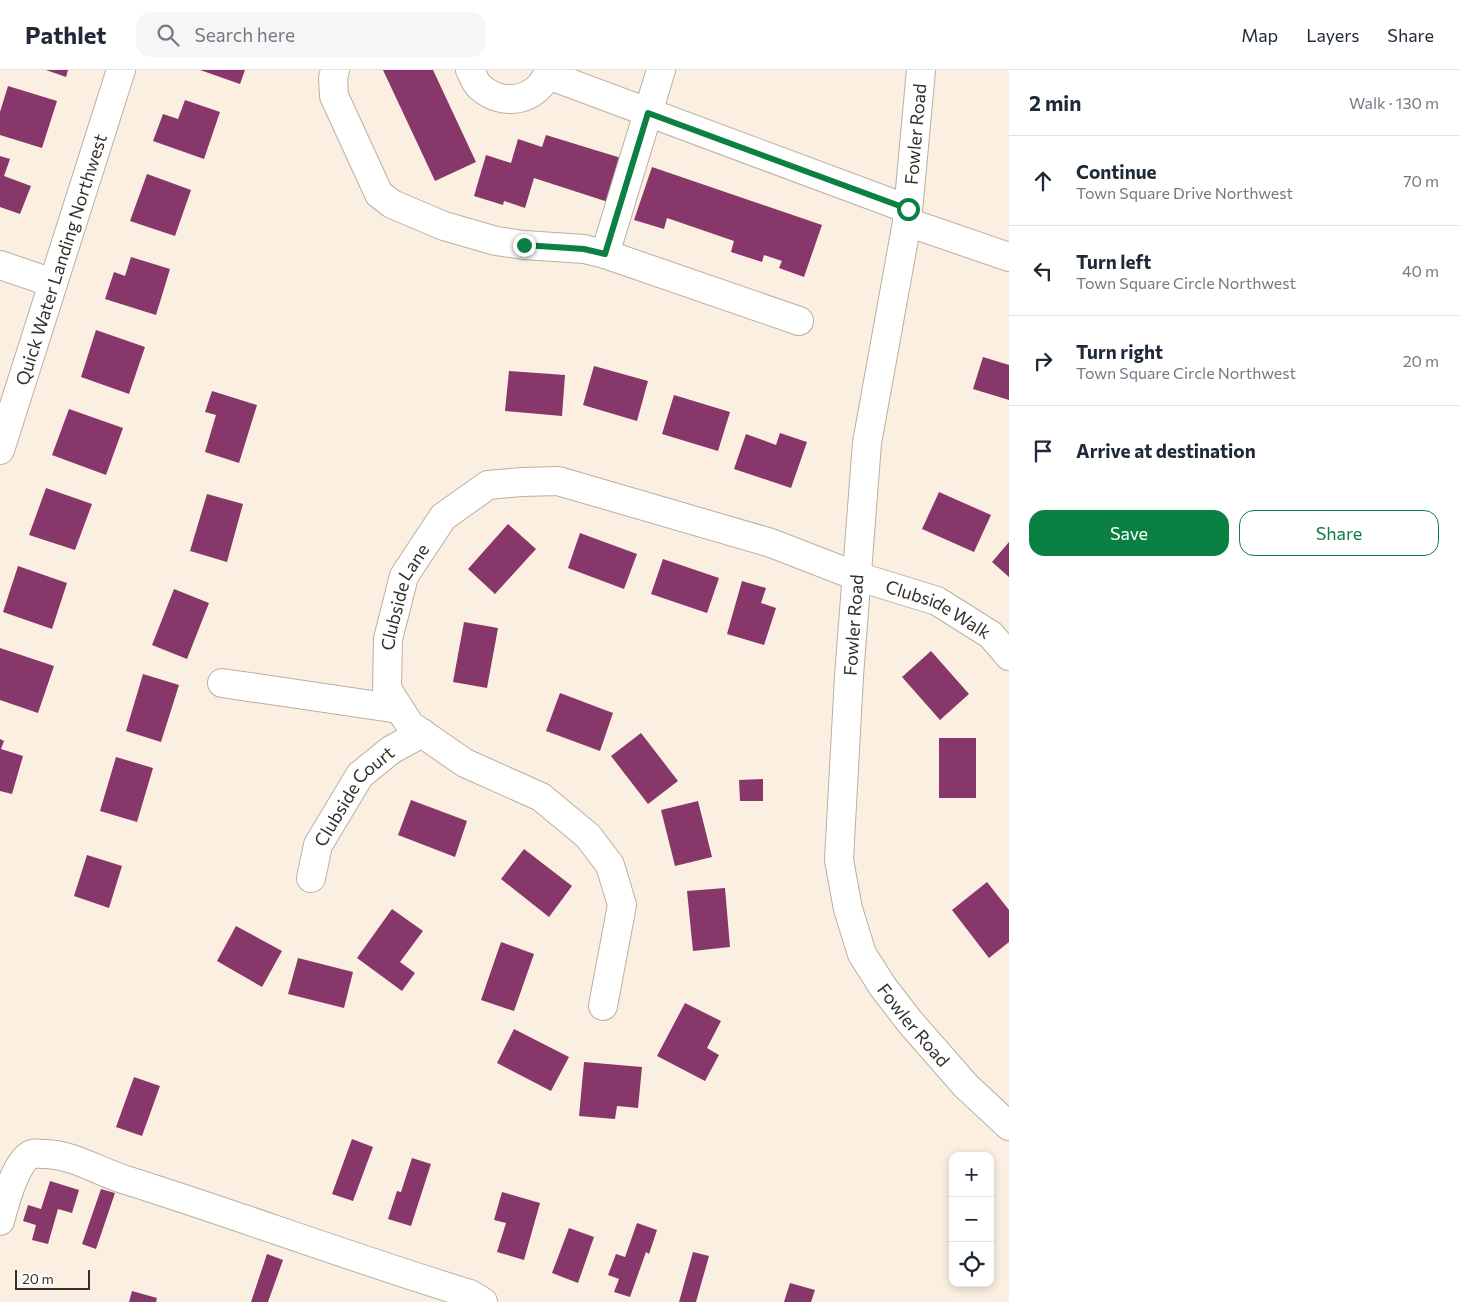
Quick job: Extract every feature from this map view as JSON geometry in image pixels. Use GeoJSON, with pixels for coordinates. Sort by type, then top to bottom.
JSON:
{"type":"FeatureCollection","features":[{"type":"Feature","properties":{"kind":"street","name":"Quick Water Landing Northwest"},"geometry":{"type":"LineString","coordinates":[[0,450],[121,70]]}},
{"type":"Feature","properties":{"kind":"street"},"geometry":{"type":"LineString","coordinates":[[335,70],[333,78],[334,96],[379,194],[392,204],[444,226],[496,240],[524,245],[584,249],[605,254],[799,321]]}},
{"type":"Feature","properties":{"kind":"street"},"geometry":{"type":"LineString","coordinates":[[470,70],[478,86],[492,96],[507,100],[522,98],[536,91],[548,72],[1009,257]]}},
{"type":"Feature","properties":{"kind":"street"},"geometry":{"type":"LineString","coordinates":[[605,254],[660,70]]}},
{"type":"Feature","properties":{"kind":"street","name":"Fowler Road"},"geometry":{"type":"LineString","coordinates":[[921,70],[907,215],[867,443],[849,676],[839,860],[848,909],[862,954],[883,987],[910,1022],[966,1086],[1009,1126]]}},
{"type":"Feature","properties":{"kind":"street"},"geometry":{"type":"LineString","coordinates":[[0,265],[52,283]]}},
{"type":"Feature","properties":{"kind":"street","name":"Clubside Lane"},"geometry":{"type":"LineString","coordinates":[[603,1006],[622,905],[610,865],[588,836],[541,797],[465,763],[410,725],[387,689],[388,639],[404,576],[443,517],[488,485],[558,481],[771,543],[856,576]]}},
{"type":"Feature","properties":{"kind":"street","name":"Clubside Walk"},"geometry":{"type":"LineString","coordinates":[[856,576],[937,601],[992,635],[1009,656]]}},
{"type":"Feature","properties":{"kind":"street"},"geometry":{"type":"LineString","coordinates":[[222,683],[399,709]]}},
{"type":"Feature","properties":{"kind":"street","name":"Clubside Court"},"geometry":{"type":"LineString","coordinates":[[311,878],[318,845],[360,775],[390,750],[422,733]]}},
{"type":"Feature","properties":{"kind":"street"},"geometry":{"type":"LineString","coordinates":[[0,1221],[8,1193],[23,1161],[31,1154],[52,1154],[91,1165],[126,1181],[180,1197],[374,1264],[470,1294],[483,1302]]}},
{"type":"Feature","properties":{"kind":"building"},"geometry":{"type":"Polygon","coordinates":[[[46,70],[68,70],[66,77],[46,70]]]}},
{"type":"Feature","properties":{"kind":"building"},"geometry":{"type":"Polygon","coordinates":[[[200,70],[245,70],[240,84],[200,70]]]}},
{"type":"Feature","properties":{"kind":"building"},"geometry":{"type":"Polygon","coordinates":[[[383,70],[433,70],[476,162],[435,181],[383,70]]]}},
{"type":"Feature","properties":{"kind":"building"},"geometry":{"type":"Polygon","coordinates":[[[8,86],[57,101],[42,148],[0,135],[0,112],[8,86]]]}},
{"type":"Feature","properties":{"kind":"building"},"geometry":{"type":"Polygon","coordinates":[[[185,100],[220,112],[204,159],[153,141],[163,114],[178,119],[185,100]]]}},
{"type":"Feature","properties":{"kind":"building"},"geometry":{"type":"Polygon","coordinates":[[[546,135],[621,158],[608,202],[534,178],[525,208],[504,201],[503,205],[474,196],[486,155],[511,163],[518,139],[542,147],[546,135]]]}},
{"type":"Feature","properties":{"kind":"building"},"geometry":{"type":"Polygon","coordinates":[[[0,156],[10,159],[4,176],[31,186],[20,214],[0,207],[0,156]]]}},
{"type":"Feature","properties":{"kind":"building"},"geometry":{"type":"Polygon","coordinates":[[[652,167],[822,225],[804,277],[779,268],[782,261],[764,255],[762,262],[731,252],[734,241],[667,218],[664,229],[634,220],[652,167]]]}},
{"type":"Feature","properties":{"kind":"building"},"geometry":{"type":"Polygon","coordinates":[[[147,174],[191,190],[175,236],[130,221],[147,174]]]}},
{"type":"Feature","properties":{"kind":"building"},"geometry":{"type":"Polygon","coordinates":[[[131,257],[170,269],[156,315],[105,299],[114,272],[125,276],[131,257]]]}},
{"type":"Feature","properties":{"kind":"building"},"geometry":{"type":"Polygon","coordinates":[[[96,330],[145,347],[129,394],[81,377],[96,330]]]}},
{"type":"Feature","properties":{"kind":"building"},"geometry":{"type":"Polygon","coordinates":[[[983,357],[1009,365],[1009,400],[973,389],[983,357]]]}},
{"type":"Feature","properties":{"kind":"building"},"geometry":{"type":"Polygon","coordinates":[[[594,366],[648,381],[637,421],[583,405],[594,366]]]}},
{"type":"Feature","properties":{"kind":"building"},"geometry":{"type":"Polygon","coordinates":[[[509,371],[565,375],[562,416],[505,411],[509,371]]]}},
{"type":"Feature","properties":{"kind":"building"},"geometry":{"type":"Polygon","coordinates":[[[212,391],[257,405],[239,463],[205,452],[216,415],[205,412],[212,391]]]}},
{"type":"Feature","properties":{"kind":"building"},"geometry":{"type":"Polygon","coordinates":[[[674,395],[730,412],[718,451],[662,434],[674,395]]]}},
{"type":"Feature","properties":{"kind":"building"},"geometry":{"type":"Polygon","coordinates":[[[69,409],[123,428],[106,475],[52,455],[69,409]]]}},
{"type":"Feature","properties":{"kind":"building"},"geometry":{"type":"Polygon","coordinates":[[[780,433],[807,442],[791,488],[734,469],[746,434],[776,445],[780,433]]]}},
{"type":"Feature","properties":{"kind":"building"},"geometry":{"type":"Polygon","coordinates":[[[46,488],[92,504],[75,550],[29,535],[46,488]]]}},
{"type":"Feature","properties":{"kind":"building"},"geometry":{"type":"Polygon","coordinates":[[[939,492],[991,515],[974,552],[922,529],[939,492]]]}},
{"type":"Feature","properties":{"kind":"building"},"geometry":{"type":"Polygon","coordinates":[[[207,494],[243,504],[227,562],[190,551],[207,494]]]}},
{"type":"Feature","properties":{"kind":"building"},"geometry":{"type":"Polygon","coordinates":[[[508,524],[536,549],[495,594],[468,569],[508,524]]]}},
{"type":"Feature","properties":{"kind":"building"},"geometry":{"type":"Polygon","coordinates":[[[580,533],[637,554],[624,589],[568,568],[580,533]]]}},
{"type":"Feature","properties":{"kind":"building"},"geometry":{"type":"Polygon","coordinates":[[[1009,542],[1009,577],[992,562],[1009,542]]]}},
{"type":"Feature","properties":{"kind":"building"},"geometry":{"type":"Polygon","coordinates":[[[663,559],[719,578],[707,613],[651,594],[663,559]]]}},
{"type":"Feature","properties":{"kind":"building"},"geometry":{"type":"Polygon","coordinates":[[[18,566],[67,583],[52,629],[3,612],[18,566]]]}},
{"type":"Feature","properties":{"kind":"building"},"geometry":{"type":"Polygon","coordinates":[[[742,581],[766,588],[761,603],[776,608],[764,645],[727,634],[742,581]]]}},
{"type":"Feature","properties":{"kind":"building"},"geometry":{"type":"Polygon","coordinates":[[[174,589],[209,603],[187,659],[152,645],[174,589]]]}},
{"type":"Feature","properties":{"kind":"building"},"geometry":{"type":"Polygon","coordinates":[[[464,622],[498,628],[487,688],[453,682],[464,622]]]}},
{"type":"Feature","properties":{"kind":"building"},"geometry":{"type":"Polygon","coordinates":[[[0,648],[54,666],[38,713],[0,700],[0,648]]]}},
{"type":"Feature","properties":{"kind":"building"},"geometry":{"type":"Polygon","coordinates":[[[931,651],[969,694],[940,720],[902,677],[931,651]]]}},
{"type":"Feature","properties":{"kind":"building"},"geometry":{"type":"Polygon","coordinates":[[[143,674],[179,685],[161,742],[126,731],[143,674]]]}},
{"type":"Feature","properties":{"kind":"building"},"geometry":{"type":"Polygon","coordinates":[[[560,693],[613,713],[600,751],[546,731],[560,693]]]}},
{"type":"Feature","properties":{"kind":"building"},"geometry":{"type":"Polygon","coordinates":[[[641,733],[678,781],[648,804],[611,756],[641,733]]]}},
{"type":"Feature","properties":{"kind":"building"},"geometry":{"type":"Polygon","coordinates":[[[939,738],[976,738],[976,798],[939,798],[939,738]]]}},
{"type":"Feature","properties":{"kind":"building"},"geometry":{"type":"Polygon","coordinates":[[[0,739],[4,741],[1,749],[23,756],[12,794],[0,791],[0,739]]]}},
{"type":"Feature","properties":{"kind":"building"},"geometry":{"type":"Polygon","coordinates":[[[116,757],[153,768],[137,822],[100,811],[116,757]]]}},
{"type":"Feature","properties":{"kind":"building"},"geometry":{"type":"Polygon","coordinates":[[[763,779],[763,801],[740,801],[739,780],[763,779]]]}},
{"type":"Feature","properties":{"kind":"building"},"geometry":{"type":"Polygon","coordinates":[[[411,800],[467,821],[455,857],[398,835],[411,800]]]}},
{"type":"Feature","properties":{"kind":"building"},"geometry":{"type":"Polygon","coordinates":[[[698,801],[712,857],[675,866],[661,810],[698,801]]]}},
{"type":"Feature","properties":{"kind":"building"},"geometry":{"type":"Polygon","coordinates":[[[524,849],[572,886],[549,917],[501,879],[524,849]]]}},
{"type":"Feature","properties":{"kind":"building"},"geometry":{"type":"Polygon","coordinates":[[[87,855],[122,866],[109,908],[74,896],[87,855]]]}},
{"type":"Feature","properties":{"kind":"building"},"geometry":{"type":"Polygon","coordinates":[[[987,882],[1009,910],[1009,942],[989,958],[952,910],[987,882]]]}},
{"type":"Feature","properties":{"kind":"building"},"geometry":{"type":"Polygon","coordinates":[[[725,888],[730,947],[693,951],[687,891],[725,888]]]}},
{"type":"Feature","properties":{"kind":"building"},"geometry":{"type":"Polygon","coordinates":[[[392,909],[423,931],[400,962],[415,973],[402,991],[357,958],[392,909]]]}},
{"type":"Feature","properties":{"kind":"building"},"geometry":{"type":"Polygon","coordinates":[[[236,926],[282,951],[262,987],[217,961],[236,926]]]}},
{"type":"Feature","properties":{"kind":"building"},"geometry":{"type":"Polygon","coordinates":[[[501,942],[534,954],[514,1011],[481,1000],[501,942]]]}},
{"type":"Feature","properties":{"kind":"building"},"geometry":{"type":"Polygon","coordinates":[[[298,958],[353,972],[344,1008],[288,994],[298,958]]]}},
{"type":"Feature","properties":{"kind":"building"},"geometry":{"type":"Polygon","coordinates":[[[685,1003],[721,1021],[707,1048],[719,1055],[705,1081],[657,1056],[685,1003]]]}},
{"type":"Feature","properties":{"kind":"building"},"geometry":{"type":"Polygon","coordinates":[[[514,1029],[569,1057],[551,1091],[497,1063],[514,1029]]]}},
{"type":"Feature","properties":{"kind":"building"},"geometry":{"type":"Polygon","coordinates":[[[584,1062],[642,1067],[638,1108],[617,1106],[615,1119],[579,1116],[584,1062]]]}},
{"type":"Feature","properties":{"kind":"building"},"geometry":{"type":"Polygon","coordinates":[[[134,1077],[160,1086],[142,1136],[116,1127],[134,1077]]]}},
{"type":"Feature","properties":{"kind":"building"},"geometry":{"type":"Polygon","coordinates":[[[352,1139],[373,1147],[353,1201],[332,1194],[352,1139]]]}},
{"type":"Feature","properties":{"kind":"building"},"geometry":{"type":"Polygon","coordinates":[[[412,1158],[431,1164],[411,1226],[388,1219],[397,1191],[401,1192],[412,1158]]]}},
{"type":"Feature","properties":{"kind":"building"},"geometry":{"type":"Polygon","coordinates":[[[50,1181],[79,1190],[72,1213],[58,1209],[48,1244],[32,1240],[36,1225],[23,1221],[28,1205],[41,1209],[50,1181]]]}},
{"type":"Feature","properties":{"kind":"building"},"geometry":{"type":"Polygon","coordinates":[[[101,1189],[115,1193],[96,1249],[82,1244],[101,1189]]]}},
{"type":"Feature","properties":{"kind":"building"},"geometry":{"type":"Polygon","coordinates":[[[502,1192],[540,1203],[524,1260],[497,1252],[506,1223],[494,1220],[502,1192]]]}},
{"type":"Feature","properties":{"kind":"building"},"geometry":{"type":"Polygon","coordinates":[[[637,1223],[657,1230],[649,1254],[646,1252],[630,1297],[614,1292],[619,1279],[608,1275],[616,1254],[625,1257],[637,1223]]]}},
{"type":"Feature","properties":{"kind":"building"},"geometry":{"type":"Polygon","coordinates":[[[569,1228],[594,1237],[578,1283],[552,1273],[569,1228]]]}},
{"type":"Feature","properties":{"kind":"building"},"geometry":{"type":"Polygon","coordinates":[[[693,1252],[709,1256],[696,1302],[679,1302],[693,1252]]]}},
{"type":"Feature","properties":{"kind":"building"},"geometry":{"type":"Polygon","coordinates":[[[267,1254],[283,1260],[268,1302],[251,1302],[267,1254]]]}},
{"type":"Feature","properties":{"kind":"building"},"geometry":{"type":"Polygon","coordinates":[[[790,1283],[815,1290],[811,1302],[784,1302],[790,1283]]]}},
{"type":"Feature","properties":{"kind":"building"},"geometry":{"type":"Polygon","coordinates":[[[132,1291],[157,1298],[156,1302],[129,1302],[132,1291]]]}},
{"type":"Feature","properties":{"kind":"route"},"geometry":{"type":"LineString","coordinates":[[524,245],[584,249],[605,254],[648,113],[908,209]]}}]}
